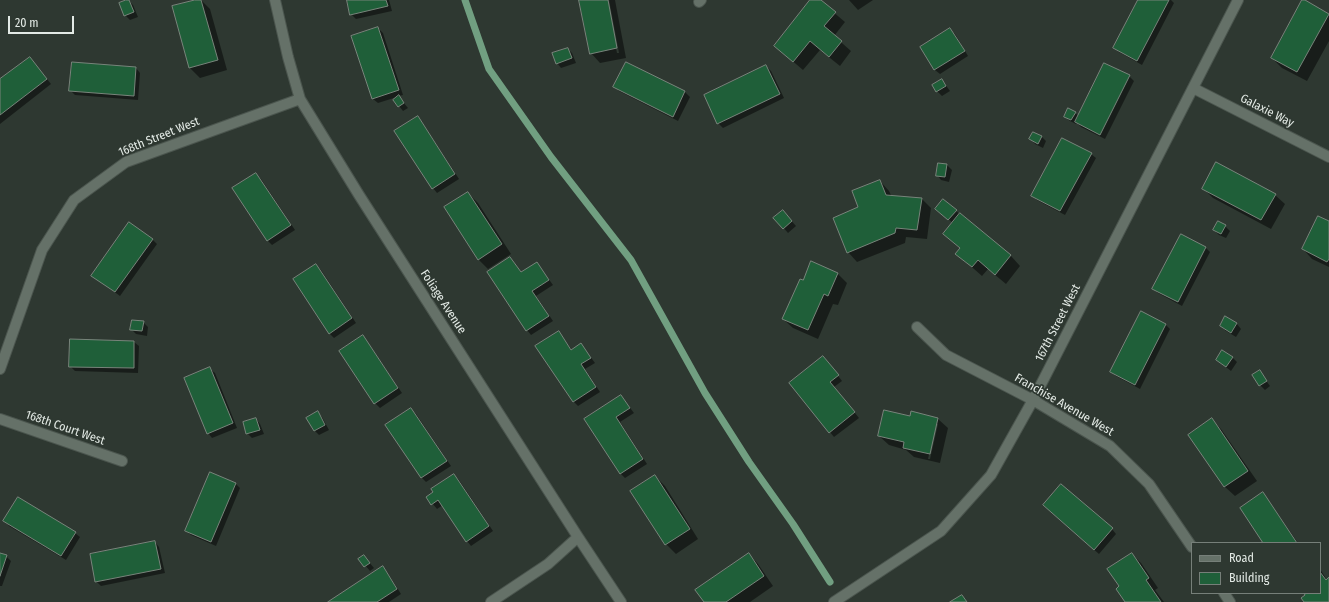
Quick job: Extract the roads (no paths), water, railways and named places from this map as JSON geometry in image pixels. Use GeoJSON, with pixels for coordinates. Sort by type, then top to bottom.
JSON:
{"type":"FeatureCollection","features":[{"type":"Feature","properties":{"kind":"street","name":"Foliage Avenue"},"geometry":{"type":"LineString","coordinates":[[275,0],[288,57],[300,99],[359,195],[621,602]]}},
{"type":"Feature","properties":{"kind":"street","name":"167th Street West"},"geometry":{"type":"LineString","coordinates":[[834,602],[941,531],[991,475],[1033,400],[1238,0]]}},
{"type":"Feature","properties":{"kind":"street","name":"Galaxie Way"},"geometry":{"type":"LineString","coordinates":[[1193,88],[1329,157]]}},
{"type":"Feature","properties":{"kind":"street","name":"168th Street West"},"geometry":{"type":"LineString","coordinates":[[0,369],[42,250],[74,200],[126,162],[300,99]]}},
{"type":"Feature","properties":{"kind":"street","name":"Franchise Avenue West"},"geometry":{"type":"LineString","coordinates":[[917,327],[946,355],[1033,400],[1110,446],[1149,484],[1191,546]]}},
{"type":"Feature","properties":{"kind":"street","name":"168th Court West"},"geometry":{"type":"LineString","coordinates":[[0,419],[122,461]]}},
{"type":"Feature","properties":{"kind":"street"},"geometry":{"type":"LineString","coordinates":[[491,602],[548,564],[578,537]]}},
{"type":"Feature","properties":{"kind":"waterway"},"geometry":{"type":"LineString","coordinates":[[465,0],[489,69],[551,157],[631,260],[705,393],[749,462],[793,524],[830,582]]}}]}
